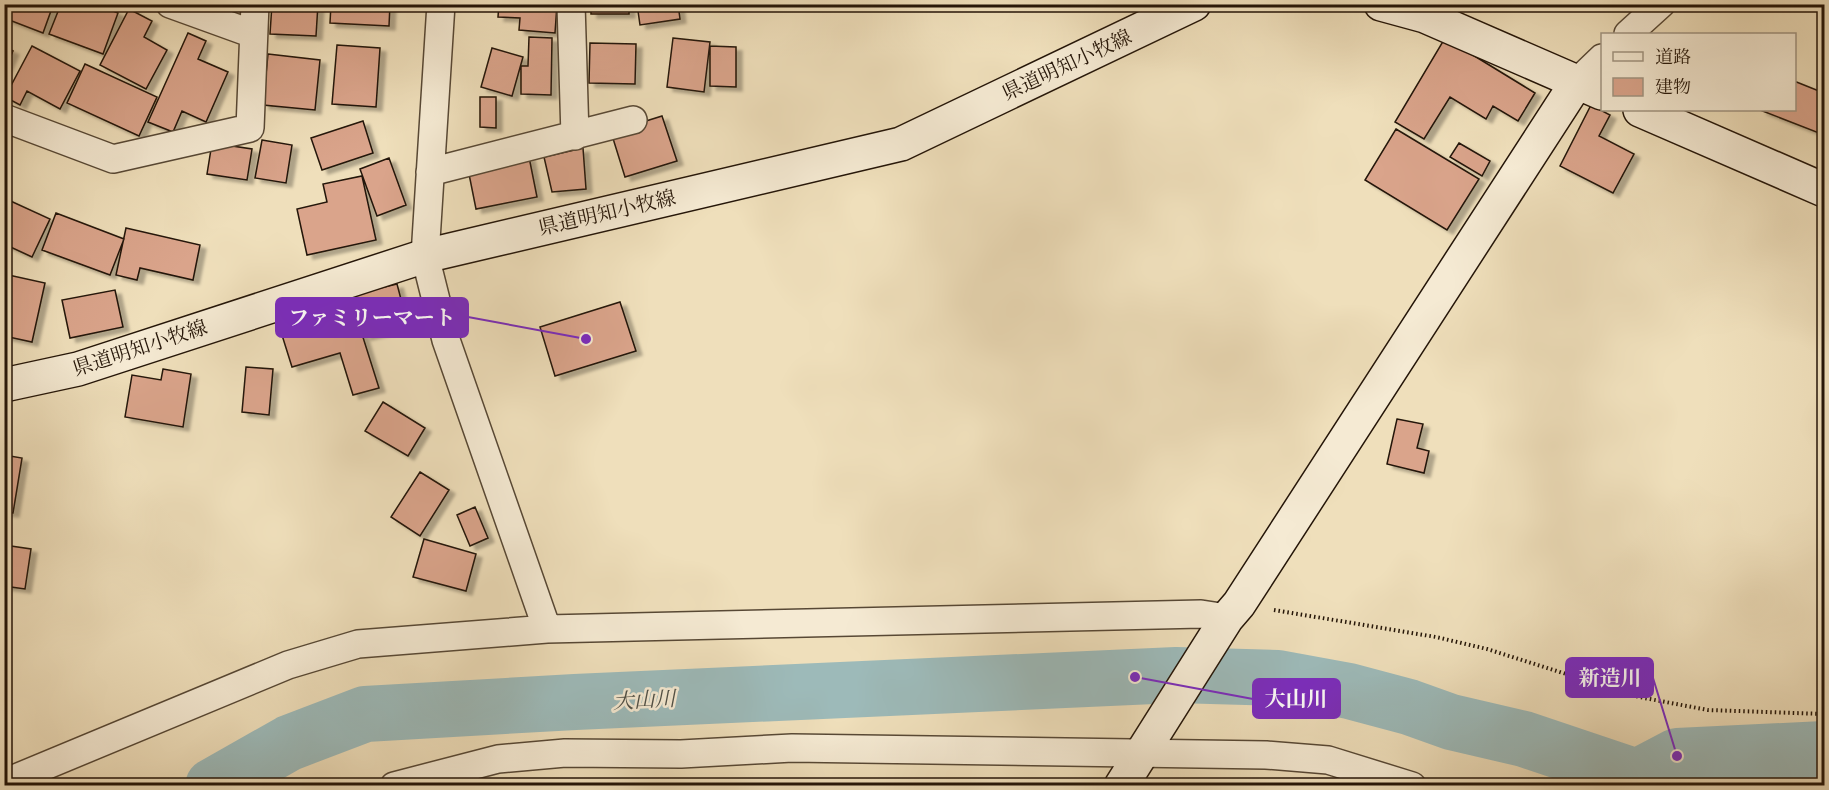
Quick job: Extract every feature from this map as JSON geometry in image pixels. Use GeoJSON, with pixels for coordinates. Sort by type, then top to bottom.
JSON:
{"type":"FeatureCollection","features":[{"type":"Feature","properties":{"kind":"main road"},"geometry":{"type":"LineString","coordinates":[[1121,786],[1233,611],[1590,87],[1425,16],[1381,4]]}},
{"type":"Feature","properties":{"kind":"main road","name":"県道明知小牧線"},"geometry":{"type":"LineString","coordinates":[[4,385],[78,369],[425,256],[901,144],[1187,6]]}},
{"type":"Feature","properties":{"kind":"main road"},"geometry":{"type":"LineString","coordinates":[[1642,111],[1824,190]]}},
{"type":"Feature","properties":{"kind":"street"},"geometry":{"type":"LineString","coordinates":[[170,4],[253,34]]}},
{"type":"Feature","properties":{"kind":"street"},"geometry":{"type":"LineString","coordinates":[[4,118],[112,159],[250,128],[255,4]]}},
{"type":"Feature","properties":{"kind":"street"},"geometry":{"type":"LineString","coordinates":[[441,4],[425,256],[446,340],[547,629]]}},
{"type":"Feature","properties":{"kind":"street"},"geometry":{"type":"LineString","coordinates":[[571,4],[575,136]]}},
{"type":"Feature","properties":{"kind":"street"},"geometry":{"type":"LineString","coordinates":[[1629,33],[1661,4]]}},
{"type":"Feature","properties":{"kind":"street"},"geometry":{"type":"LineString","coordinates":[[1590,87],[1601,60]]}},
{"type":"Feature","properties":{"kind":"street"},"geometry":{"type":"LineString","coordinates":[[430,172],[633,120]]}},
{"type":"Feature","properties":{"kind":"street"},"geometry":{"type":"LineString","coordinates":[[4,783],[288,665],[358,644],[547,629],[1201,614],[1233,611]]}},
{"type":"Feature","properties":{"kind":"street"},"geometry":{"type":"LineString","coordinates":[[394,786],[498,759],[565,753],[681,754],[792,748],[1266,755],[1328,760],[1412,786]]}},
{"type":"Feature","properties":{"kind":"path"},"geometry":{"type":"LineString","coordinates":[[1233,611],[1436,637],[1487,649],[1639,698],[1708,710],[1824,714]]}},
{"type":"Feature","properties":{"kind":"building"},"geometry":{"type":"Polygon","coordinates":[[[4,4],[44,4],[52,8],[43,33],[4,18],[4,4]]]}},
{"type":"Feature","properties":{"kind":"building"},"geometry":{"type":"Polygon","coordinates":[[[61,4],[96,4],[118,13],[103,54],[49,34],[61,4]]]}},
{"type":"Feature","properties":{"kind":"building"},"geometry":{"type":"Polygon","coordinates":[[[272,4],[318,4],[316,36],[270,34],[272,4]]]}},
{"type":"Feature","properties":{"kind":"building"},"geometry":{"type":"Polygon","coordinates":[[[331,4],[390,4],[389,26],[330,23],[331,4]]]}},
{"type":"Feature","properties":{"kind":"building"},"geometry":{"type":"Polygon","coordinates":[[[499,4],[557,4],[555,33],[519,30],[520,18],[498,17],[499,4]]]}},
{"type":"Feature","properties":{"kind":"building"},"geometry":{"type":"Polygon","coordinates":[[[591,4],[629,4],[629,14],[591,14],[591,4]]]}},
{"type":"Feature","properties":{"kind":"building"},"geometry":{"type":"Polygon","coordinates":[[[637,4],[678,4],[680,19],[640,25],[637,4]]]}},
{"type":"Feature","properties":{"kind":"building"},"geometry":{"type":"Polygon","coordinates":[[[129,9],[152,21],[144,37],[167,50],[146,89],[100,65],[129,9]]]}},
{"type":"Feature","properties":{"kind":"building"},"geometry":{"type":"Polygon","coordinates":[[[188,33],[206,41],[198,59],[228,72],[206,122],[182,111],[173,132],[148,122],[188,33]]]}},
{"type":"Feature","properties":{"kind":"building"},"geometry":{"type":"Polygon","coordinates":[[[529,37],[552,38],[551,95],[521,94],[521,66],[528,66],[529,37]]]}},
{"type":"Feature","properties":{"kind":"building"},"geometry":{"type":"Polygon","coordinates":[[[673,38],[710,42],[704,92],[667,87],[673,38]]]}},
{"type":"Feature","properties":{"kind":"building"},"geometry":{"type":"Polygon","coordinates":[[[1445,38],[1535,93],[1518,121],[1493,106],[1486,119],[1450,97],[1424,139],[1395,122],[1445,38]]]}},
{"type":"Feature","properties":{"kind":"building"},"geometry":{"type":"Polygon","coordinates":[[[590,43],[636,44],[635,84],[589,83],[590,43]]]}},
{"type":"Feature","properties":{"kind":"building"},"geometry":{"type":"Polygon","coordinates":[[[337,45],[380,48],[376,107],[332,104],[337,45]]]}},
{"type":"Feature","properties":{"kind":"building"},"geometry":{"type":"Polygon","coordinates":[[[32,46],[80,71],[60,109],[27,91],[20,105],[5,97],[32,46]]]}},
{"type":"Feature","properties":{"kind":"building"},"geometry":{"type":"Polygon","coordinates":[[[710,46],[736,47],[736,87],[710,86],[710,46]]]}},
{"type":"Feature","properties":{"kind":"building"},"geometry":{"type":"Polygon","coordinates":[[[4,47],[13,51],[4,72],[4,47]]]}},
{"type":"Feature","properties":{"kind":"building"},"geometry":{"type":"Polygon","coordinates":[[[492,48],[523,57],[512,96],[481,87],[492,48]]]}},
{"type":"Feature","properties":{"kind":"building"},"geometry":{"type":"Polygon","coordinates":[[[268,54],[320,60],[315,110],[263,105],[268,54]]]}},
{"type":"Feature","properties":{"kind":"building"},"geometry":{"type":"Polygon","coordinates":[[[85,64],[157,97],[139,136],[67,103],[85,64]]]}},
{"type":"Feature","properties":{"kind":"building"},"geometry":{"type":"Polygon","coordinates":[[[1796,82],[1824,93],[1824,135],[1763,111],[1796,111],[1796,82]]]}},
{"type":"Feature","properties":{"kind":"building"},"geometry":{"type":"Polygon","coordinates":[[[480,97],[496,97],[496,128],[480,127],[480,97]]]}},
{"type":"Feature","properties":{"kind":"building"},"geometry":{"type":"Polygon","coordinates":[[[1591,105],[1610,115],[1599,136],[1634,154],[1613,193],[1560,166],[1591,105]]]}},
{"type":"Feature","properties":{"kind":"building"},"geometry":{"type":"Polygon","coordinates":[[[662,116],[677,161],[625,177],[611,132],[662,116]]]}},
{"type":"Feature","properties":{"kind":"building"},"geometry":{"type":"Polygon","coordinates":[[[363,121],[373,153],[322,170],[311,138],[363,121]]]}},
{"type":"Feature","properties":{"kind":"building"},"geometry":{"type":"Polygon","coordinates":[[[1396,129],[1479,179],[1447,230],[1365,180],[1396,129]]]}},
{"type":"Feature","properties":{"kind":"building"},"geometry":{"type":"Polygon","coordinates":[[[262,140],[292,145],[286,183],[255,178],[262,140]]]}},
{"type":"Feature","properties":{"kind":"building"},"geometry":{"type":"Polygon","coordinates":[[[212,143],[252,149],[247,180],[207,174],[212,143]]]}},
{"type":"Feature","properties":{"kind":"building"},"geometry":{"type":"Polygon","coordinates":[[[1459,143],[1490,161],[1482,176],[1450,157],[1459,143]]]}},
{"type":"Feature","properties":{"kind":"building"},"geometry":{"type":"Polygon","coordinates":[[[583,148],[586,189],[552,192],[544,157],[583,148]]]}},
{"type":"Feature","properties":{"kind":"building"},"geometry":{"type":"Polygon","coordinates":[[[529,157],[537,197],[476,209],[468,169],[529,157]]]}},
{"type":"Feature","properties":{"kind":"building"},"geometry":{"type":"Polygon","coordinates":[[[389,158],[406,205],[377,216],[360,169],[389,158]]]}},
{"type":"Feature","properties":{"kind":"building"},"geometry":{"type":"Polygon","coordinates":[[[362,176],[376,240],[307,255],[297,209],[327,202],[323,184],[362,176]]]}},
{"type":"Feature","properties":{"kind":"building"},"geometry":{"type":"Polygon","coordinates":[[[4,198],[50,219],[32,257],[4,244],[4,198]]]}},
{"type":"Feature","properties":{"kind":"building"},"geometry":{"type":"Polygon","coordinates":[[[56,213],[124,239],[110,275],[42,250],[56,213]]]}},
{"type":"Feature","properties":{"kind":"building"},"geometry":{"type":"Polygon","coordinates":[[[126,228],[200,245],[193,280],[140,268],[137,280],[116,275],[126,228]]]}},
{"type":"Feature","properties":{"kind":"building"},"geometry":{"type":"Polygon","coordinates":[[[4,274],[45,283],[32,342],[4,336],[4,274]]]}},
{"type":"Feature","properties":{"kind":"building"},"geometry":{"type":"Polygon","coordinates":[[[397,284],[408,326],[365,336],[355,294],[397,284]]]}},
{"type":"Feature","properties":{"kind":"building"},"geometry":{"type":"Polygon","coordinates":[[[115,290],[123,327],[70,338],[62,300],[115,290]]]}},
{"type":"Feature","properties":{"kind":"building"},"geometry":{"type":"Polygon","coordinates":[[[349,293],[379,388],[353,395],[340,353],[292,367],[276,316],[349,293]]]}},
{"type":"Feature","properties":{"kind":"building"},"geometry":{"type":"Polygon","coordinates":[[[620,302],[636,351],[555,376],[540,327],[620,302]]]}},
{"type":"Feature","properties":{"kind":"building"},"geometry":{"type":"Polygon","coordinates":[[[246,367],[273,369],[269,415],[242,412],[246,367]]]}},
{"type":"Feature","properties":{"kind":"building"},"geometry":{"type":"Polygon","coordinates":[[[163,369],[191,374],[183,427],[125,417],[132,375],[161,380],[163,369]]]}},
{"type":"Feature","properties":{"kind":"building"},"geometry":{"type":"Polygon","coordinates":[[[383,402],[425,428],[408,456],[365,431],[383,402]]]}},
{"type":"Feature","properties":{"kind":"building"},"geometry":{"type":"Polygon","coordinates":[[[1397,419],[1423,424],[1417,448],[1429,451],[1424,473],[1387,464],[1397,419]]]}},
{"type":"Feature","properties":{"kind":"building"},"geometry":{"type":"Polygon","coordinates":[[[4,455],[22,458],[13,513],[4,512],[4,455]]]}},
{"type":"Feature","properties":{"kind":"building"},"geometry":{"type":"Polygon","coordinates":[[[420,472],[449,490],[420,536],[391,517],[420,472]]]}},
{"type":"Feature","properties":{"kind":"building"},"geometry":{"type":"Polygon","coordinates":[[[475,507],[488,538],[470,546],[457,515],[475,507]]]}},
{"type":"Feature","properties":{"kind":"building"},"geometry":{"type":"Polygon","coordinates":[[[424,539],[476,554],[466,591],[413,577],[424,539]]]}},
{"type":"Feature","properties":{"kind":"building"},"geometry":{"type":"Polygon","coordinates":[[[4,545],[31,549],[25,589],[4,586],[4,545]]]}},
{"type":"Feature","properties":{"kind":"waterway","name":"大山川"},"geometry":{"type":"LineString","coordinates":[[213,786],[289,743],[365,714],[575,702],[1176,675],[1278,678],[1349,691],[1409,707],[1451,722],[1524,739],[1637,777],[1651,786]]}},
{"type":"Feature","properties":{"kind":"waterway"},"geometry":{"type":"LineString","coordinates":[[1637,777],[1677,756],[1824,749]]}},
{"type":"Feature","properties":{"kind":"place","name":"ファミリーマート"},"geometry":{"type":"Point","coordinates":[586,339]}},
{"type":"Feature","properties":{"kind":"place","name":"大山川"},"geometry":{"type":"Point","coordinates":[1135,677]}},
{"type":"Feature","properties":{"kind":"place","name":"新造川"},"geometry":{"type":"Point","coordinates":[1677,756]}}]}
